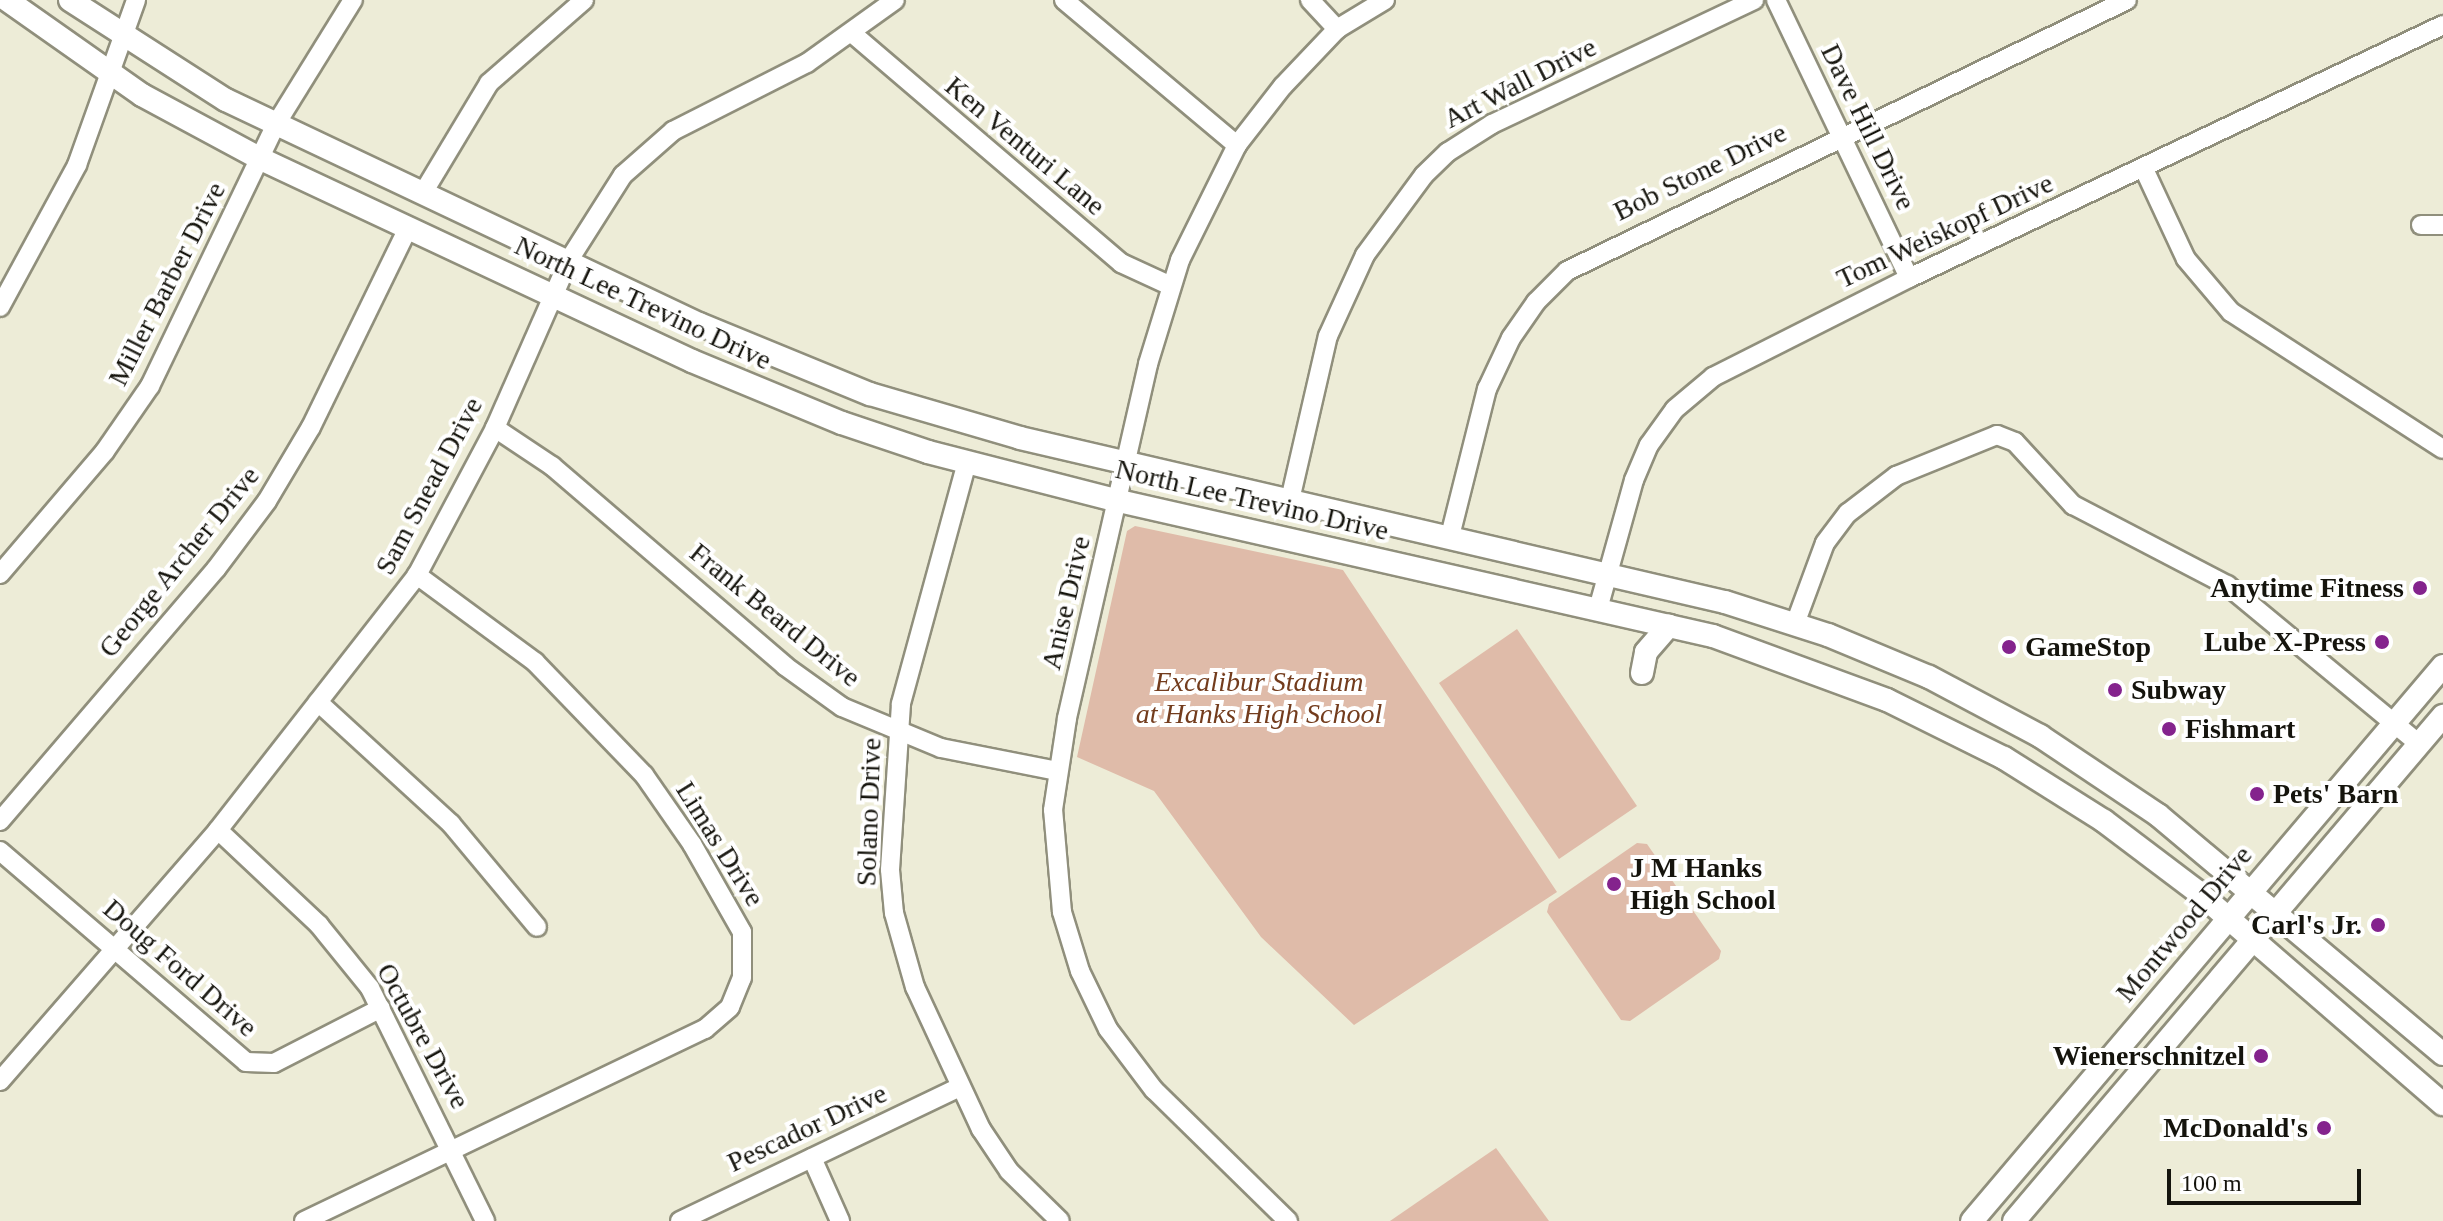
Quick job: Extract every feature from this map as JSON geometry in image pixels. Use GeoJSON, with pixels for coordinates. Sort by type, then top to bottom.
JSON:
{"type":"FeatureCollection","features":[{"type":"Feature","properties":{"kind":"main road","name":"North Lee Trevino Drive"},"geometry":{"type":"LineString","coordinates":[[7,0],[111,75],[261,159],[556,297],[842,423],[967,462],[1119,501],[1598,609],[1760,650],[1887,700],[2056,789],[2228,918],[2443,1104]]}},
{"type":"Feature","properties":{"kind":"main road","name":"North Lee Trevino Drive"},"geometry":{"type":"LineString","coordinates":[[70,0],[195,83],[276,124],[699,324],[853,386],[971,426],[1450,536],[1795,624],[1900,664],[1982,703],[2088,767],[2158,815],[2443,1054]]}},
{"type":"Feature","properties":{"kind":"main road"},"geometry":{"type":"LineString","coordinates":[[842,423],[853,386]]}},
{"type":"Feature","properties":{"kind":"main road"},"geometry":{"type":"LineString","coordinates":[[1642,673],[1646,652],[1669,626]]}},
{"type":"Feature","properties":{"kind":"main road"},"geometry":{"type":"LineString","coordinates":[[1887,700],[1900,664]]}},
{"type":"Feature","properties":{"kind":"main road","name":"Montwood Drive"},"geometry":{"type":"LineString","coordinates":[[1972,1221],[2443,666]]}},
{"type":"Feature","properties":{"kind":"main road"},"geometry":{"type":"LineString","coordinates":[[2014,1221],[2443,716]]}},
{"type":"Feature","properties":{"kind":"main road"},"geometry":{"type":"LineString","coordinates":[[2009,1179],[2033,1200]]}},
{"type":"Feature","properties":{"kind":"street"},"geometry":{"type":"LineString","coordinates":[[0,307],[77,165],[136,0]]}},
{"type":"Feature","properties":{"kind":"street","name":"Miller Barber Drive"},"geometry":{"type":"LineString","coordinates":[[0,574],[105,451],[150,386],[276,124],[353,0]]}},
{"type":"Feature","properties":{"kind":"street"},"geometry":{"type":"LineString","coordinates":[[423,193],[489,83],[584,0]]}},
{"type":"Feature","properties":{"kind":"street","name":"Sam Snead Drive"},"geometry":{"type":"LineString","coordinates":[[0,1081],[218,830],[417,575],[495,428],[556,297],[569,260],[604,199],[644,154],[673,131],[776,81],[853,34],[895,0]]}},
{"type":"Feature","properties":{"kind":"street"},"geometry":{"type":"LineString","coordinates":[[1064,0],[1237,145]]}},
{"type":"Feature","properties":{"kind":"street"},"geometry":{"type":"LineString","coordinates":[[1310,0],[1337,29]]}},
{"type":"Feature","properties":{"kind":"street","name":"Anise Drive"},"geometry":{"type":"LineString","coordinates":[[1288,1221],[1154,1090],[1096,1009],[1062,912],[1054,845],[1057,771],[1148,364],[1171,286],[1208,197],[1237,145],[1337,29],[1385,0]]}},
{"type":"Feature","properties":{"kind":"street","name":"Art Wall Drive"},"geometry":{"type":"LineString","coordinates":[[1290,500],[1328,336],[1365,255],[1424,175],[1448,152],[1492,124],[1754,0]]}},
{"type":"Feature","properties":{"kind":"street","name":"Dave Hill Drive"},"geometry":{"type":"LineString","coordinates":[[1776,0],[1909,278]]}},
{"type":"Feature","properties":{"kind":"street","name":"Bob Stone Drive"},"geometry":{"type":"LineString","coordinates":[[1450,536],[1487,389],[1511,338],[1546,290],[1588,257],[2127,0]]}},
{"type":"Feature","properties":{"kind":"street","name":"Tom Weiskopf Drive"},"geometry":{"type":"LineString","coordinates":[[1598,609],[1634,480],[1675,409],[1734,364],[2443,25]]}},
{"type":"Feature","properties":{"kind":"street","name":"Ken Venturi Lane"},"geometry":{"type":"LineString","coordinates":[[853,34],[1121,263],[1171,286]]}},
{"type":"Feature","properties":{"kind":"street"},"geometry":{"type":"LineString","coordinates":[[2144,169],[2186,259],[2231,312],[2443,449]]}},
{"type":"Feature","properties":{"kind":"street"},"geometry":{"type":"LineString","coordinates":[[2421,225],[2443,225]]}},
{"type":"Feature","properties":{"kind":"street","name":"George Archer Drive"},"geometry":{"type":"LineString","coordinates":[[0,821],[216,569],[267,501],[311,427],[408,228]]}},
{"type":"Feature","properties":{"kind":"street","name":"Frank Beard Drive"},"geometry":{"type":"LineString","coordinates":[[495,428],[552,466],[806,683],[842,707],[941,748],[1057,771]]}},
{"type":"Feature","properties":{"kind":"street"},"geometry":{"type":"LineString","coordinates":[[1795,624],[1825,543],[1848,513],[1896,476],[1997,435],[2015,442],[2073,505],[2227,585],[2419,744]]}},
{"type":"Feature","properties":{"kind":"street","name":"Solano Drive"},"geometry":{"type":"LineString","coordinates":[[967,462],[913,649],[899,733],[890,870],[894,913],[915,987],[960,1087],[1009,1171],[1060,1221]]}},
{"type":"Feature","properties":{"kind":"street","name":"Limas Drive"},"geometry":{"type":"LineString","coordinates":[[304,1221],[712,1025],[736,995],[745,948],[692,844],[613,738],[535,662],[417,575]]}},
{"type":"Feature","properties":{"kind":"street"},"geometry":{"type":"LineString","coordinates":[[318,702],[451,824],[537,927]]}},
{"type":"Feature","properties":{"kind":"street","name":"Octubre Drive"},"geometry":{"type":"LineString","coordinates":[[218,830],[319,925],[381,1008],[485,1221]]}},
{"type":"Feature","properties":{"kind":"street","name":"Doug Ford Drive"},"geometry":{"type":"LineString","coordinates":[[0,851],[232,1054],[258,1065],[294,1054],[381,1008]]}},
{"type":"Feature","properties":{"kind":"street","name":"Pescador Drive"},"geometry":{"type":"LineString","coordinates":[[680,1221],[960,1087]]}},
{"type":"Feature","properties":{"kind":"street"},"geometry":{"type":"LineString","coordinates":[[812,1158],[840,1221]]}},
{"type":"Feature","properties":{"kind":"green space","name":"Excalibur Stadium at Hanks High School"},"geometry":{"type":"Polygon","coordinates":[[[1135,526],[1343,570],[1557,892],[1354,1025],[1261,937],[1154,791],[1077,757],[1127,531],[1135,526]]]}},
{"type":"Feature","properties":{"kind":"green space"},"geometry":{"type":"Polygon","coordinates":[[[1517,629],[1637,806],[1559,859],[1439,683],[1517,629]]]}},
{"type":"Feature","properties":{"kind":"green space"},"geometry":{"type":"Polygon","coordinates":[[[1637,843],[1647,844],[1721,951],[1719,959],[1630,1021],[1621,1020],[1547,912],[1549,904],[1637,843]]]}},
{"type":"Feature","properties":{"kind":"green space"},"geometry":{"type":"Polygon","coordinates":[[[1496,1148],[1549,1221],[1390,1221],[1496,1148]]]}},
{"type":"Feature","properties":{"kind":"place","name":"Anytime Fitness"},"geometry":{"type":"Point","coordinates":[2420,588]}},
{"type":"Feature","properties":{"kind":"place","name":"Lube X-Press"},"geometry":{"type":"Point","coordinates":[2382,642]}},
{"type":"Feature","properties":{"kind":"place","name":"GameStop"},"geometry":{"type":"Point","coordinates":[2009,647]}},
{"type":"Feature","properties":{"kind":"place","name":"Subway"},"geometry":{"type":"Point","coordinates":[2115,690]}},
{"type":"Feature","properties":{"kind":"place","name":"Fishmart"},"geometry":{"type":"Point","coordinates":[2169,729]}},
{"type":"Feature","properties":{"kind":"place","name":"Pets' Barn"},"geometry":{"type":"Point","coordinates":[2257,794]}},
{"type":"Feature","properties":{"kind":"place","name":"J M Hanks High School"},"geometry":{"type":"Point","coordinates":[1614,884]}},
{"type":"Feature","properties":{"kind":"place","name":"Carl's Jr."},"geometry":{"type":"Point","coordinates":[2378,925]}},
{"type":"Feature","properties":{"kind":"place","name":"Wienerschnitzel"},"geometry":{"type":"Point","coordinates":[2261,1056]}},
{"type":"Feature","properties":{"kind":"place","name":"McDonald's"},"geometry":{"type":"Point","coordinates":[2324,1128]}}]}
